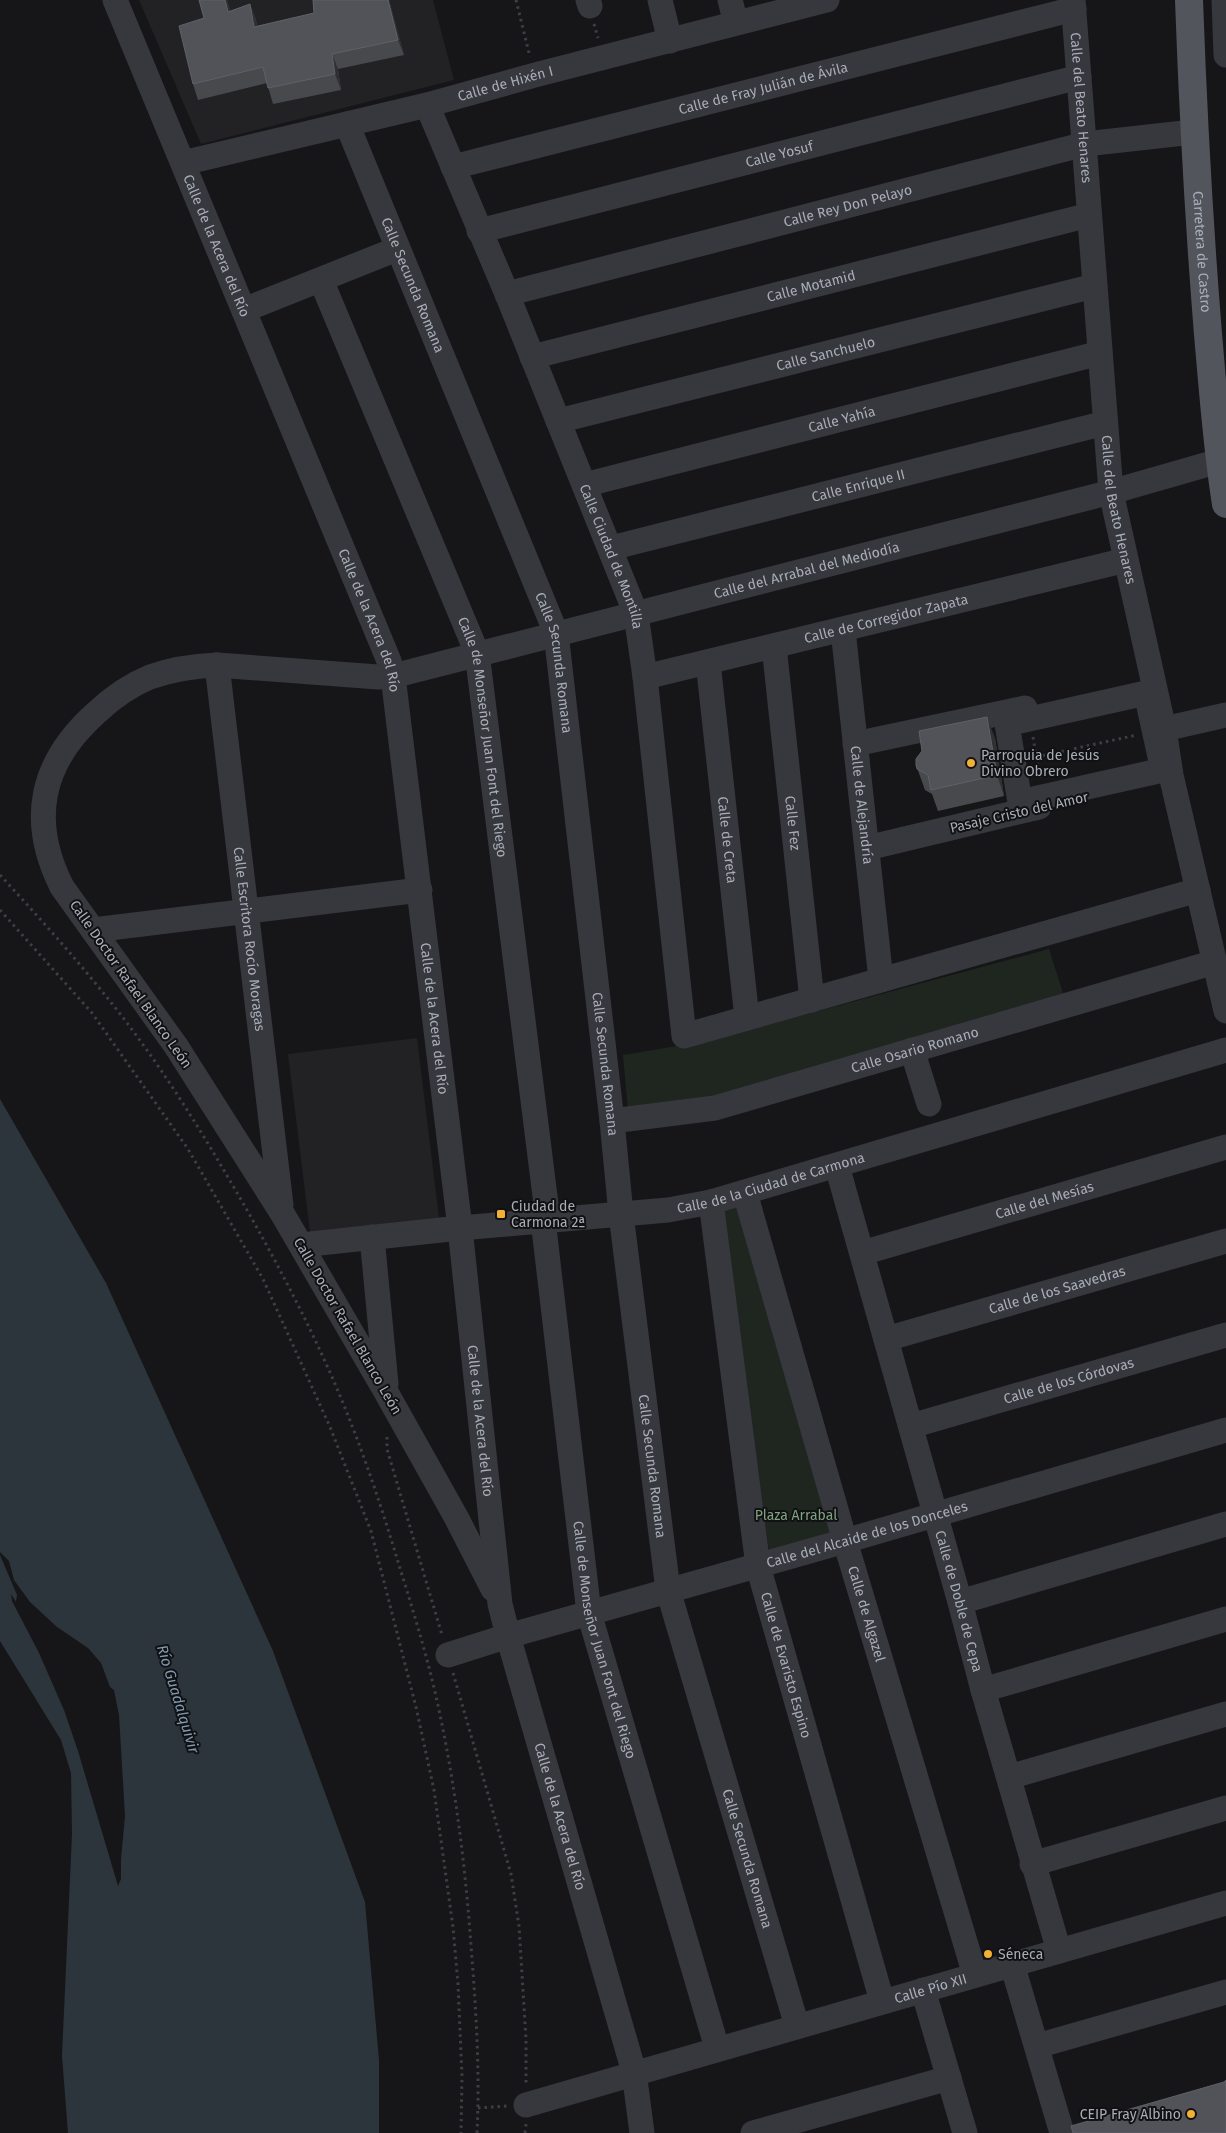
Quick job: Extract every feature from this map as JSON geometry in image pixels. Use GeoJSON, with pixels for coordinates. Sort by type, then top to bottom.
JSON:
{"type":"FeatureCollection","features":[{"type":"Feature","properties":{"kind":"main road","name":"Carretera de Castro"},"geometry":{"type":"LineString","coordinates":[[1189,0],[1193,132],[1219,461],[1226,504]]}},
{"type":"Feature","properties":{"kind":"street","name":"Calle de la Acera del Río"},"geometry":{"type":"LineString","coordinates":[[115,0],[389,661],[393,676],[460,1228],[500,1604],[634,2072],[642,2133]]}},
{"type":"Feature","properties":{"kind":"street"},"geometry":{"type":"LineString","coordinates":[[660,0],[670,41]]}},
{"type":"Feature","properties":{"kind":"street","name":"Calle de Hixén I"},"geometry":{"type":"LineString","coordinates":[[183,163],[427,105],[534,75],[670,41],[733,12],[827,0]]}},
{"type":"Feature","properties":{"kind":"street"},"geometry":{"type":"LineString","coordinates":[[1224,0],[1226,55]]}},
{"type":"Feature","properties":{"kind":"street","name":"Calle del Beato Henares"},"geometry":{"type":"LineString","coordinates":[[1073,4],[1111,492],[1152,681],[1159,730],[1172,776],[1226,1011]]}},
{"type":"Feature","properties":{"kind":"street","name":"Calle de Fray Julián de Ávila"},"geometry":{"type":"LineString","coordinates":[[453,166],[1073,4]]}},
{"type":"Feature","properties":{"kind":"street","name":"Calle Yosuf"},"geometry":{"type":"LineString","coordinates":[[480,231],[1079,77]]}},
{"type":"Feature","properties":{"kind":"street","name":"Calle Ciudad de Montilla"},"geometry":{"type":"LineString","coordinates":[[427,105],[507,294],[636,614],[645,678],[684,1036],[747,1018]]}},
{"type":"Feature","properties":{"kind":"street","name":"Calle Secunda Romana"},"geometry":{"type":"LineString","coordinates":[[347,124],[556,633],[621,1214],[668,1590],[797,2026]]}},
{"type":"Feature","properties":{"kind":"street","name":"Calle Rey Don Pelayo"},"geometry":{"type":"LineString","coordinates":[[507,294],[1084,144],[1193,132]]}},
{"type":"Feature","properties":{"kind":"street","name":"Calle Motamid"},"geometry":{"type":"LineString","coordinates":[[532,357],[1089,215]]}},
{"type":"Feature","properties":{"kind":"street"},"geometry":{"type":"LineString","coordinates":[[244,310],[397,249]]}},
{"type":"Feature","properties":{"kind":"street","name":"Calle de Monseñor Juan Font del Riego"},"geometry":{"type":"LineString","coordinates":[[321,280],[477,653],[546,1220],[589,1613],[717,2048]]}},
{"type":"Feature","properties":{"kind":"street","name":"Calle Sanchuelo"},"geometry":{"type":"LineString","coordinates":[[558,421],[1094,286]]}},
{"type":"Feature","properties":{"kind":"street","name":"Calle Yahía"},"geometry":{"type":"LineString","coordinates":[[584,485],[1100,353]]}},
{"type":"Feature","properties":{"kind":"street","name":"Calle Enrique II"},"geometry":{"type":"LineString","coordinates":[[611,548],[1105,423]]}},
{"type":"Feature","properties":{"kind":"street","name":"Calle del Arrabal del Mediodía"},"geometry":{"type":"LineString","coordinates":[[393,676],[1111,492],[1219,461]]}},
{"type":"Feature","properties":{"kind":"street","name":"Calle de Corregidor Zapata"},"geometry":{"type":"LineString","coordinates":[[645,678],[1126,560]]}},
{"type":"Feature","properties":{"kind":"street","name":"Calle de Alejandría"},"geometry":{"type":"LineString","coordinates":[[843,630],[881,980]]}},
{"type":"Feature","properties":{"kind":"street","name":"Calle Fez"},"geometry":{"type":"LineString","coordinates":[[774,646],[812,1000]]}},
{"type":"Feature","properties":{"kind":"street","name":"Calle de Creta"},"geometry":{"type":"LineString","coordinates":[[708,662],[747,1018]]}},
{"type":"Feature","properties":{"kind":"street","name":"Calle Doctor Rafael Blanco León"},"geometry":{"type":"LineString","coordinates":[[393,676],[378,677],[217,665],[193,666],[149,678],[125,690],[104,705],[72,738],[52,769],[46,790],[43,827],[50,860],[62,887],[176,1046],[302,1245],[456,1517],[500,1604]]}},
{"type":"Feature","properties":{"kind":"street","name":"Calle Escritora Rocío Moragas"},"geometry":{"type":"LineString","coordinates":[[217,665],[282,1213]]}},
{"type":"Feature","properties":{"kind":"street"},"geometry":{"type":"LineString","coordinates":[[855,744],[1152,681]]}},
{"type":"Feature","properties":{"kind":"street"},"geometry":{"type":"LineString","coordinates":[[1146,693],[1159,730],[1163,770],[1020,802],[1007,724],[1146,693]]}},
{"type":"Feature","properties":{"kind":"street"},"geometry":{"type":"LineString","coordinates":[[1159,730],[1226,715]]}},
{"type":"Feature","properties":{"kind":"street","name":"Pasaje Cristo del Amor"},"geometry":{"type":"LineString","coordinates":[[866,848],[1172,776]]}},
{"type":"Feature","properties":{"kind":"street"},"geometry":{"type":"LineString","coordinates":[[93,930],[420,890]]}},
{"type":"Feature","properties":{"kind":"street"},"geometry":{"type":"LineString","coordinates":[[747,1018],[1198,890]]}},
{"type":"Feature","properties":{"kind":"street","name":"Calle Osario Romano"},"geometry":{"type":"LineString","coordinates":[[612,1121],[715,1108],[1214,962]]}},
{"type":"Feature","properties":{"kind":"street"},"geometry":{"type":"LineString","coordinates":[[912,1050],[929,1104]]}},
{"type":"Feature","properties":{"kind":"street","name":"Calle de la Ciudad de Carmona"},"geometry":{"type":"LineString","coordinates":[[302,1245],[460,1228],[668,1210],[711,1202],[1226,1050]]}},
{"type":"Feature","properties":{"kind":"street","name":"Calle del Mesías"},"geometry":{"type":"LineString","coordinates":[[862,1253],[1226,1147]]}},
{"type":"Feature","properties":{"kind":"street","name":"Calle de Doble de Cepa"},"geometry":{"type":"LineString","coordinates":[[837,1166],[936,1513],[1032,1864],[1059,1951]]}},
{"type":"Feature","properties":{"kind":"street","name":"Calle de Algazel"},"geometry":{"type":"LineString","coordinates":[[745,1193],[845,1541],[976,1975]]}},
{"type":"Feature","properties":{"kind":"street","name":"Calle de Evaristo Espino"},"geometry":{"type":"LineString","coordinates":[[711,1202],[758,1566],[882,2001]]}},
{"type":"Feature","properties":{"kind":"street"},"geometry":{"type":"LineString","coordinates":[[372,1237],[386,1392]]}},
{"type":"Feature","properties":{"kind":"street","name":"Calle de los Saavedras"},"geometry":{"type":"LineString","coordinates":[[886,1339],[1226,1241]]}},
{"type":"Feature","properties":{"kind":"street","name":"Calle de los Córdovas"},"geometry":{"type":"LineString","coordinates":[[911,1426],[1226,1336]]}},
{"type":"Feature","properties":{"kind":"street","name":"Calle del Alcaide de los Donceles"},"geometry":{"type":"LineString","coordinates":[[448,1655],[508,1636],[758,1566],[1226,1430]]}},
{"type":"Feature","properties":{"kind":"street"},"geometry":{"type":"LineString","coordinates":[[456,1517],[466,1518],[473,1516],[490,1507]]}},
{"type":"Feature","properties":{"kind":"street"},"geometry":{"type":"LineString","coordinates":[[960,1602],[1226,1524]]}},
{"type":"Feature","properties":{"kind":"street"},"geometry":{"type":"LineString","coordinates":[[983,1690],[1226,1619]]}},
{"type":"Feature","properties":{"kind":"street"},"geometry":{"type":"LineString","coordinates":[[1009,1777],[1226,1714]]}},
{"type":"Feature","properties":{"kind":"street"},"geometry":{"type":"LineString","coordinates":[[1032,1864],[1226,1808]]}},
{"type":"Feature","properties":{"kind":"street","name":"Calle Pío XII"},"geometry":{"type":"LineString","coordinates":[[526,2105],[717,2048],[1226,1903]]}},
{"type":"Feature","properties":{"kind":"street"},"geometry":{"type":"LineString","coordinates":[[1012,1964],[1037,2046],[1068,2130]]}},
{"type":"Feature","properties":{"kind":"street"},"geometry":{"type":"LineString","coordinates":[[923,1990],[965,2133]]}},
{"type":"Feature","properties":{"kind":"street"},"geometry":{"type":"LineString","coordinates":[[1037,2046],[1226,1992]]}},
{"type":"Feature","properties":{"kind":"street"},"geometry":{"type":"LineString","coordinates":[[753,2133],[949,2078]]}},
{"type":"Feature","properties":{"kind":"path"},"geometry":{"type":"LineString","coordinates":[[516,0],[534,75]]}},
{"type":"Feature","properties":{"kind":"path"},"geometry":{"type":"LineString","coordinates":[[589,3],[603,58]]}},
{"type":"Feature","properties":{"kind":"path"},"geometry":{"type":"LineString","coordinates":[[1029,719],[1044,797]]}},
{"type":"Feature","properties":{"kind":"path"},"geometry":{"type":"LineString","coordinates":[[1036,757],[1159,730]]}},
{"type":"Feature","properties":{"kind":"path"},"geometry":{"type":"LineString","coordinates":[[0,876],[57,938],[108,998],[166,1079],[208,1143],[285,1279],[324,1358],[357,1439],[388,1529],[419,1632],[446,1744],[456,1803],[469,1916],[477,2044],[477,2133]]}},
{"type":"Feature","properties":{"kind":"path"},"geometry":{"type":"LineString","coordinates":[[0,910],[92,1013],[188,1149],[263,1279],[330,1427],[371,1531],[416,1707],[434,1790],[453,1927],[458,1984],[462,2076],[461,2133]]}},
{"type":"Feature","properties":{"kind":"path"},"geometry":{"type":"LineString","coordinates":[[387,1430],[387,1449],[511,1874],[519,1926],[526,2039],[525,2133]]}},
{"type":"Feature","properties":{"kind":"path"},"geometry":{"type":"LineString","coordinates":[[478,2108],[526,2105]]}},
{"type":"Feature","properties":{"kind":"shaded area"},"geometry":{"type":"Polygon","coordinates":[[[139,0],[433,0],[454,80],[201,144],[139,0]]]}},
{"type":"Feature","properties":{"kind":"shaded area"},"geometry":{"type":"Polygon","coordinates":[[[417,1038],[439,1218],[310,1232],[288,1054],[417,1038]]]}},
{"type":"Feature","properties":{"kind":"green space"},"geometry":{"type":"Polygon","coordinates":[[[1049,949],[1064,996],[712,1098],[628,1110],[623,1055],[707,1041],[1049,949]]]}},
{"type":"Feature","properties":{"kind":"green space","name":"Plaza Arrabal"},"geometry":{"type":"Polygon","coordinates":[[[749,1203],[835,1538],[770,1557],[719,1208],[749,1203]]]}},
{"type":"Feature","properties":{"kind":"water","name":"Río Guadalquivir"},"geometry":{"type":"Polygon","coordinates":[[[0,1099],[106,1283],[273,1651],[365,1902],[379,2060],[379,2133],[68,2133],[62,2056],[72,1834],[71,1773],[61,1740],[0,1641],[0,1555],[17,1595],[16,1602],[11,1594],[12,1601],[39,1653],[64,1710],[118,1886],[121,1879],[125,1816],[119,1715],[114,1690],[110,1687],[101,1663],[88,1648],[57,1627],[30,1602],[14,1580],[9,1561],[0,1552],[0,1099]]]}},
{"type":"Feature","properties":{"kind":"building"},"geometry":{"type":"Polygon","coordinates":[[[199,0],[225,0],[228,12],[250,4],[254,27],[314,13],[313,0],[388,0],[398,40],[332,54],[335,74],[268,88],[263,67],[193,84],[179,26],[204,18],[199,0]]]}},
{"type":"Feature","properties":{"kind":"building"},"geometry":{"type":"Polygon","coordinates":[[[987,717],[997,775],[931,790],[928,775],[917,769],[916,765],[916,759],[922,751],[919,731],[987,717]]]}},
{"type":"Feature","properties":{"kind":"building"},"geometry":{"type":"Polygon","coordinates":[[[1226,2080],[1226,2133],[1073,2133],[1071,2126],[1226,2080]]]}},
{"type":"Feature","properties":{"kind":"place","name":"Parroquia de Jesús Divino Obrero"},"geometry":{"type":"Point","coordinates":[971,763]}},
{"type":"Feature","properties":{"kind":"place","name":"Ciudad de Carmona 2ª"},"geometry":{"type":"Point","coordinates":[501,1214]}},
{"type":"Feature","properties":{"kind":"place","name":"Séneca"},"geometry":{"type":"Point","coordinates":[988,1954]}},
{"type":"Feature","properties":{"kind":"place","name":"CEIP Fray Albino"},"geometry":{"type":"Point","coordinates":[1191,2114]}}]}
